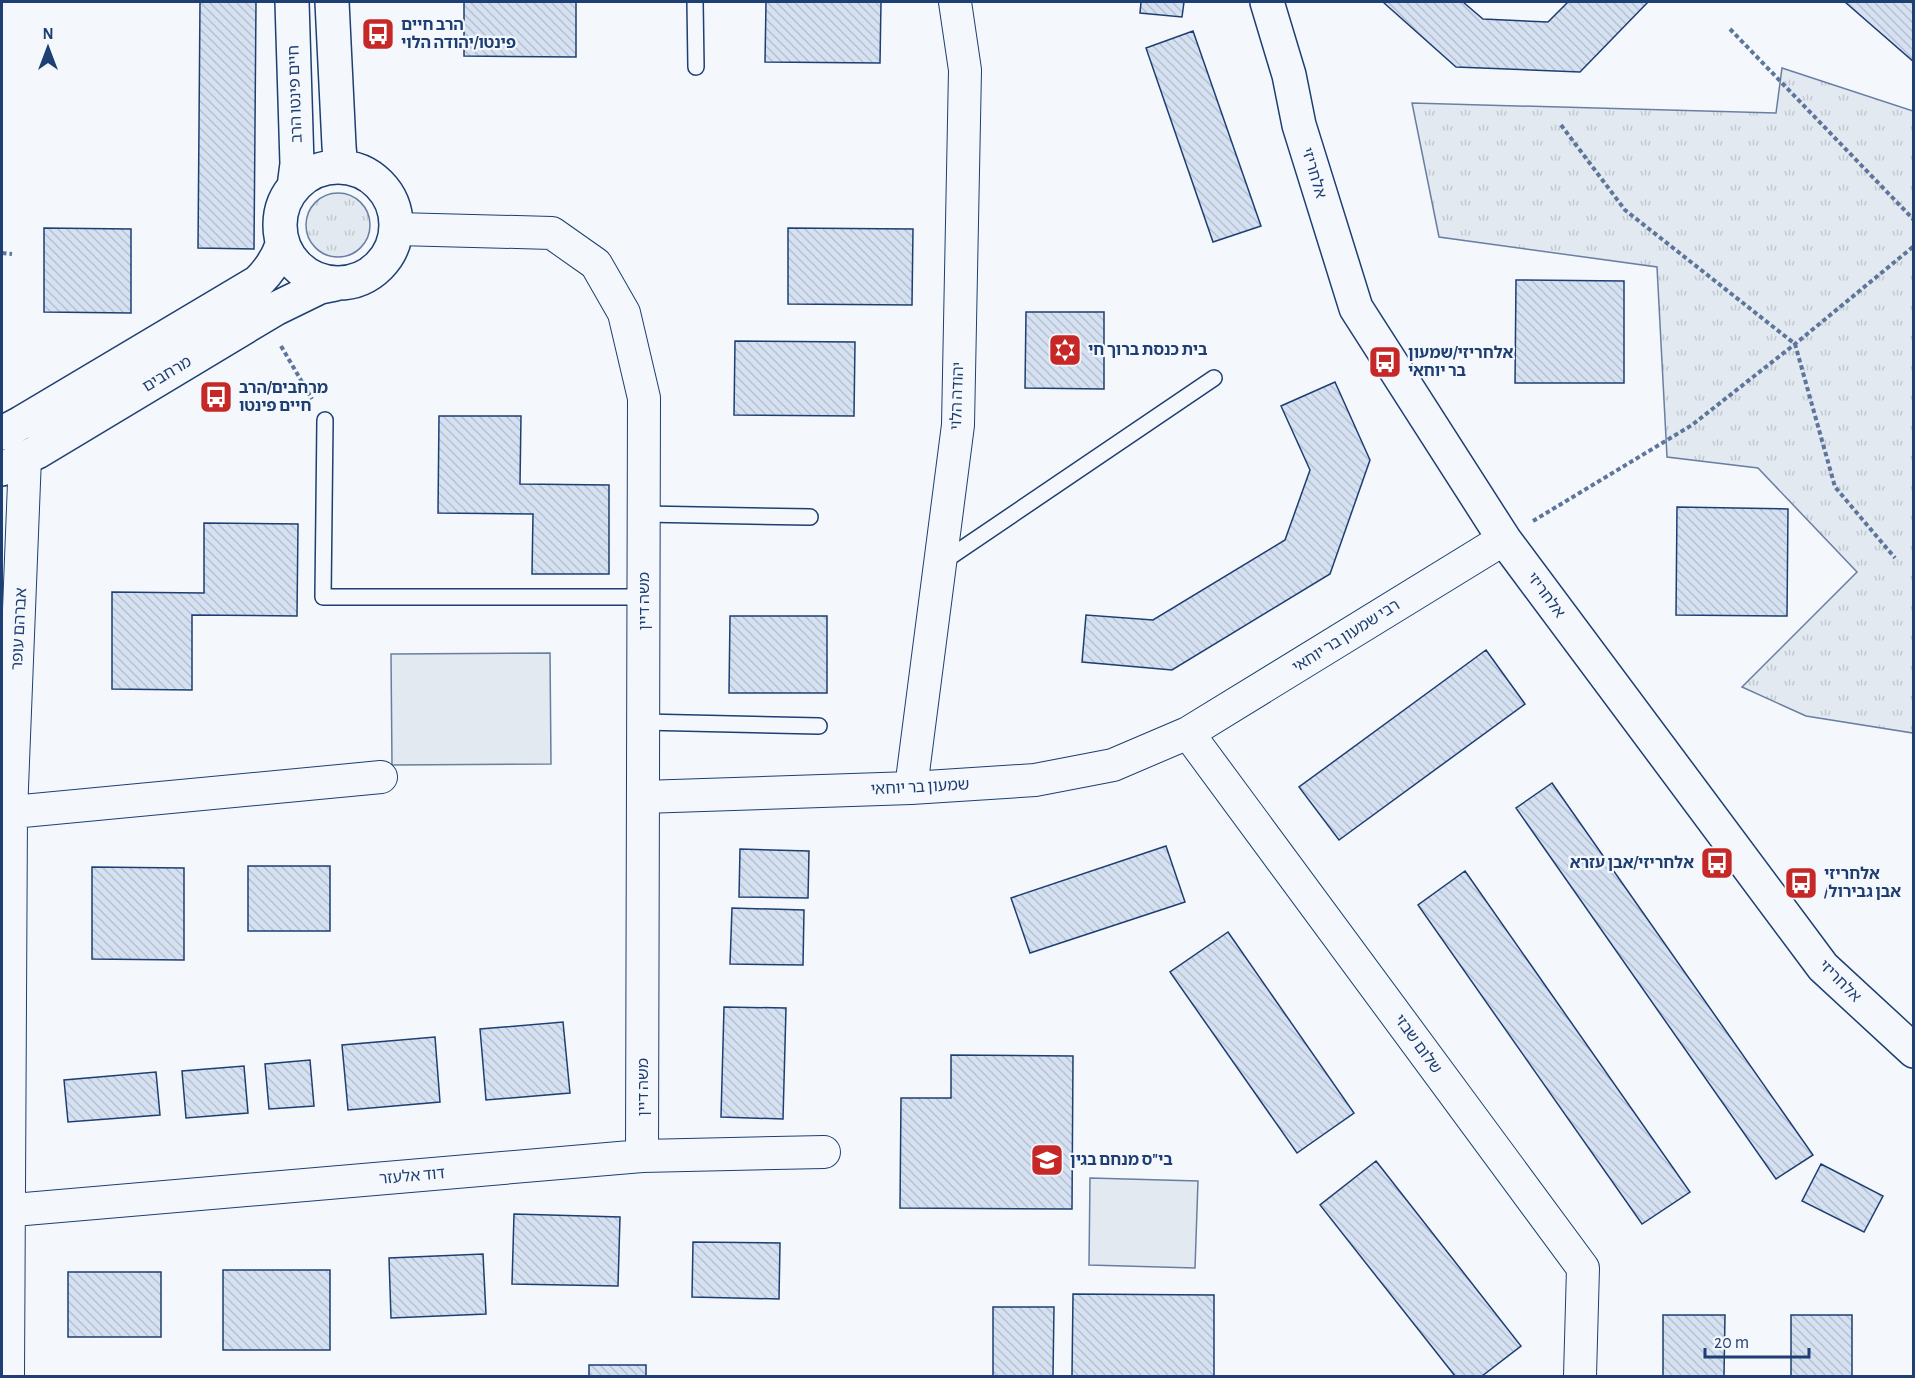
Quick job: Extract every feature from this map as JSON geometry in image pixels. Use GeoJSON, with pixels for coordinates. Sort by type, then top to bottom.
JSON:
{"type":"FeatureCollection","features":[{"type":"Feature","properties":{"kind":"street","name":"חיים פינטו הרב"},"geometry":{"type":"LineString","coordinates":[[292,2],[297,164],[294,187]]}},
{"type":"Feature","properties":{"kind":"street"},"geometry":{"type":"LineString","coordinates":[[332,2],[339,146],[340,158],[344,167]]}},
{"type":"Feature","properties":{"kind":"street","name":"יהודה הלוי"},"geometry":{"type":"LineString","coordinates":[[910,788],[958,424],[965,70],[955,2]]}},
{"type":"Feature","properties":{"kind":"street","name":"אלחריזי"},"geometry":{"type":"LineString","coordinates":[[1267,2],[1289,75],[1299,125],[1356,308],[1504,539],[1823,967],[1914,1051]]}},
{"type":"Feature","properties":{"kind":"street","name":"אלחריזי"},"geometry":{"type":"LineString","coordinates":[[1284,2],[1289,75]]}},
{"type":"Feature","properties":{"kind":"street"},"geometry":{"type":"LineString","coordinates":[[344,167],[361,172],[377,181],[388,195],[395,212],[397,229],[393,247],[383,263],[370,275],[354,282],[335,284],[317,281],[302,272],[290,260],[282,245],[279,228],[280,212],[286,196],[311,173],[327,168],[344,167]]}},
{"type":"Feature","properties":{"kind":"street","name":"משה דיין"},"geometry":{"type":"LineString","coordinates":[[397,229],[552,233],[596,264],[624,313],[644,398],[642,1156]]}},
{"type":"Feature","properties":{"kind":"street","name":"מרחבים"},"geometry":{"type":"LineString","coordinates":[[2,433],[258,282],[277,259],[282,245]]}},
{"type":"Feature","properties":{"kind":"street","name":"מרחבים"},"geometry":{"type":"LineString","coordinates":[[13,463],[37,452],[275,309],[320,287],[335,284]]}},
{"type":"Feature","properties":{"kind":"street","name":"אברהם עופר"},"geometry":{"type":"LineString","coordinates":[[9,1377],[5,1211],[6,813],[13,463]]}},
{"type":"Feature","properties":{"kind":"street","name":"רבי שמעון בר יוחאי"},"geometry":{"type":"LineString","coordinates":[[1188,733],[1504,539]]}},
{"type":"Feature","properties":{"kind":"street","name":"שמעון בר יוחאי"},"geometry":{"type":"LineString","coordinates":[[643,796],[910,788],[1035,780],[1113,765],[1188,733]]}},
{"type":"Feature","properties":{"kind":"street","name":"שלום שבזי"},"geometry":{"type":"LineString","coordinates":[[1188,733],[1583,1268],[1580,1377]]}},
{"type":"Feature","properties":{"kind":"street"},"geometry":{"type":"LineString","coordinates":[[6,813],[381,777]]}},
{"type":"Feature","properties":{"kind":"street","name":"דוד אלעזר"},"geometry":{"type":"LineString","coordinates":[[5,1211],[642,1156],[824,1152]]}},
{"type":"Feature","properties":{"kind":"lane"},"geometry":{"type":"LineString","coordinates":[[695,2],[696,67]]}},
{"type":"Feature","properties":{"kind":"lane"},"geometry":{"type":"LineString","coordinates":[[940,563],[1214,378]]}},
{"type":"Feature","properties":{"kind":"lane"},"geometry":{"type":"LineString","coordinates":[[325,420],[323,597],[644,597]]}},
{"type":"Feature","properties":{"kind":"lane"},"geometry":{"type":"LineString","coordinates":[[644,514],[810,517]]}},
{"type":"Feature","properties":{"kind":"lane"},"geometry":{"type":"LineString","coordinates":[[644,722],[819,726]]}},
{"type":"Feature","properties":{"kind":"path"},"geometry":{"type":"LineString","coordinates":[[1730,29],[1914,220]]}},
{"type":"Feature","properties":{"kind":"path"},"geometry":{"type":"LineString","coordinates":[[1561,125],[1625,210],[1795,344],[1835,487],[1895,558]]}},
{"type":"Feature","properties":{"kind":"path"},"geometry":{"type":"LineString","coordinates":[[1504,539],[1692,424],[1795,344],[1914,246]]}},
{"type":"Feature","properties":{"kind":"path"},"geometry":{"type":"LineString","coordinates":[[2,253],[12,254]]}},
{"type":"Feature","properties":{"kind":"path"},"geometry":{"type":"LineString","coordinates":[[280,345],[325,420]]}},
{"type":"Feature","properties":{"kind":"green space"},"geometry":{"type":"Polygon","coordinates":[[[1782,68],[1913,111],[1913,733],[1806,716],[1742,687],[1857,572],[1758,468],[1667,457],[1657,267],[1439,237],[1412,103],[1776,113],[1782,68]]]}},
{"type":"Feature","properties":{"kind":"green space"},"geometry":{"type":"Polygon","coordinates":[[[332,193],[344,193],[361,202],[368,213],[370,225],[368,237],[361,248],[344,257],[332,257],[320,252],[311,243],[306,231],[306,219],[311,207],[320,198],[332,193]]]}},
{"type":"Feature","properties":{"kind":"green space"},"geometry":{"type":"Polygon","coordinates":[[[550,653],[551,764],[392,765],[391,654],[550,653]]]}},
{"type":"Feature","properties":{"kind":"green space"},"geometry":{"type":"Polygon","coordinates":[[[1090,1178],[1198,1181],[1195,1268],[1089,1265],[1090,1178]]]}},
{"type":"Feature","properties":{"kind":"building"},"geometry":{"type":"Polygon","coordinates":[[[200,2],[256,2],[254,249],[198,248],[200,2]]]}},
{"type":"Feature","properties":{"kind":"building"},"geometry":{"type":"Polygon","coordinates":[[[464,2],[576,2],[576,57],[464,56],[464,2]]]}},
{"type":"Feature","properties":{"kind":"building"},"geometry":{"type":"Polygon","coordinates":[[[766,2],[881,2],[880,63],[765,62],[766,2]]]}},
{"type":"Feature","properties":{"kind":"building"},"geometry":{"type":"Polygon","coordinates":[[[1141,2],[1184,2],[1182,17],[1140,13],[1141,2]]]}},
{"type":"Feature","properties":{"kind":"building"},"geometry":{"type":"Polygon","coordinates":[[[1383,2],[1463,2],[1483,19],[1548,22],[1568,2],[1648,2],[1580,72],[1456,67],[1383,2]]]}},
{"type":"Feature","properties":{"kind":"building"},"geometry":{"type":"Polygon","coordinates":[[[1845,2],[1914,2],[1914,62],[1845,2]]]}},
{"type":"Feature","properties":{"kind":"building"},"geometry":{"type":"Polygon","coordinates":[[[1193,31],[1261,226],[1213,242],[1146,48],[1193,31]]]}},
{"type":"Feature","properties":{"kind":"building"},"geometry":{"type":"Polygon","coordinates":[[[44,228],[131,229],[131,313],[44,312],[44,228]]]}},
{"type":"Feature","properties":{"kind":"building"},"geometry":{"type":"Polygon","coordinates":[[[788,228],[913,229],[912,305],[788,304],[788,228]]]}},
{"type":"Feature","properties":{"kind":"building"},"geometry":{"type":"Polygon","coordinates":[[[1516,280],[1624,281],[1624,383],[1515,383],[1516,280]]]}},
{"type":"Feature","properties":{"kind":"building","name":"בית כנסת ברוך חי"},"geometry":{"type":"Polygon","coordinates":[[[1026,312],[1104,312],[1104,389],[1025,388],[1026,312]]]}},
{"type":"Feature","properties":{"kind":"building"},"geometry":{"type":"Polygon","coordinates":[[[735,341],[855,342],[854,416],[734,415],[735,341]]]}},
{"type":"Feature","properties":{"kind":"building"},"geometry":{"type":"Polygon","coordinates":[[[1335,382],[1370,460],[1330,574],[1172,670],[1082,662],[1086,615],[1153,620],[1285,540],[1310,470],[1281,406],[1335,382]]]}},
{"type":"Feature","properties":{"kind":"building"},"geometry":{"type":"Polygon","coordinates":[[[439,416],[521,416],[520,484],[609,485],[609,574],[532,574],[533,514],[438,513],[439,416]]]}},
{"type":"Feature","properties":{"kind":"building"},"geometry":{"type":"Polygon","coordinates":[[[1677,507],[1788,509],[1787,616],[1676,615],[1677,507]]]}},
{"type":"Feature","properties":{"kind":"building"},"geometry":{"type":"Polygon","coordinates":[[[204,523],[298,524],[297,616],[192,615],[192,690],[112,689],[112,592],[204,593],[204,523]]]}},
{"type":"Feature","properties":{"kind":"building"},"geometry":{"type":"Polygon","coordinates":[[[730,616],[827,616],[827,693],[729,693],[730,616]]]}},
{"type":"Feature","properties":{"kind":"building"},"geometry":{"type":"Polygon","coordinates":[[[1486,650],[1525,704],[1339,840],[1299,787],[1486,650]]]}},
{"type":"Feature","properties":{"kind":"building"},"geometry":{"type":"Polygon","coordinates":[[[1552,783],[1813,1155],[1776,1179],[1516,808],[1552,783]]]}},
{"type":"Feature","properties":{"kind":"building"},"geometry":{"type":"Polygon","coordinates":[[[1166,846],[1185,902],[1030,953],[1011,898],[1166,846]]]}},
{"type":"Feature","properties":{"kind":"building"},"geometry":{"type":"Polygon","coordinates":[[[740,849],[809,851],[808,898],[739,897],[740,849]]]}},
{"type":"Feature","properties":{"kind":"building"},"geometry":{"type":"Polygon","coordinates":[[[248,866],[330,866],[330,931],[248,931],[248,866]]]}},
{"type":"Feature","properties":{"kind":"building"},"geometry":{"type":"Polygon","coordinates":[[[92,867],[184,868],[184,960],[92,959],[92,867]]]}},
{"type":"Feature","properties":{"kind":"building"},"geometry":{"type":"Polygon","coordinates":[[[1465,871],[1690,1192],[1642,1224],[1418,905],[1465,871]]]}},
{"type":"Feature","properties":{"kind":"building"},"geometry":{"type":"Polygon","coordinates":[[[732,908],[804,910],[803,965],[730,964],[732,908]]]}},
{"type":"Feature","properties":{"kind":"building"},"geometry":{"type":"Polygon","coordinates":[[[1228,932],[1354,1113],[1297,1153],[1170,972],[1228,932]]]}},
{"type":"Feature","properties":{"kind":"building"},"geometry":{"type":"Polygon","coordinates":[[[724,1007],[786,1008],[783,1119],[721,1117],[724,1007]]]}},
{"type":"Feature","properties":{"kind":"building"},"geometry":{"type":"Polygon","coordinates":[[[563,1022],[570,1093],[486,1100],[480,1029],[563,1022]]]}},
{"type":"Feature","properties":{"kind":"building"},"geometry":{"type":"Polygon","coordinates":[[[435,1037],[440,1102],[348,1110],[342,1045],[435,1037]]]}},
{"type":"Feature","properties":{"kind":"building"},"geometry":{"type":"Polygon","coordinates":[[[951,1055],[1073,1056],[1072,1209],[900,1208],[901,1098],[951,1098],[951,1055]]]}},
{"type":"Feature","properties":{"kind":"building"},"geometry":{"type":"Polygon","coordinates":[[[310,1060],[314,1106],[269,1109],[265,1064],[310,1060]]]}},
{"type":"Feature","properties":{"kind":"building"},"geometry":{"type":"Polygon","coordinates":[[[244,1066],[248,1113],[186,1118],[182,1071],[244,1066]]]}},
{"type":"Feature","properties":{"kind":"building"},"geometry":{"type":"Polygon","coordinates":[[[156,1072],[160,1115],[68,1122],[64,1080],[156,1072]]]}},
{"type":"Feature","properties":{"kind":"building"},"geometry":{"type":"Polygon","coordinates":[[[1376,1161],[1521,1346],[1482,1376],[1455,1376],[1320,1205],[1376,1161]]]}},
{"type":"Feature","properties":{"kind":"building"},"geometry":{"type":"Polygon","coordinates":[[[1821,1164],[1883,1196],[1864,1232],[1802,1201],[1821,1164]]]}},
{"type":"Feature","properties":{"kind":"building"},"geometry":{"type":"Polygon","coordinates":[[[514,1214],[620,1217],[618,1286],[512,1284],[514,1214]]]}},
{"type":"Feature","properties":{"kind":"building"},"geometry":{"type":"Polygon","coordinates":[[[693,1242],[780,1243],[779,1299],[692,1297],[693,1242]]]}},
{"type":"Feature","properties":{"kind":"building"},"geometry":{"type":"Polygon","coordinates":[[[483,1254],[486,1314],[391,1318],[389,1258],[483,1254]]]}},
{"type":"Feature","properties":{"kind":"building"},"geometry":{"type":"Polygon","coordinates":[[[223,1270],[330,1270],[330,1350],[223,1350],[223,1270]]]}},
{"type":"Feature","properties":{"kind":"building"},"geometry":{"type":"Polygon","coordinates":[[[68,1272],[161,1272],[161,1337],[68,1337],[68,1272]]]}},
{"type":"Feature","properties":{"kind":"building"},"geometry":{"type":"Polygon","coordinates":[[[1073,1294],[1214,1295],[1214,1376],[1072,1376],[1073,1294]]]}},
{"type":"Feature","properties":{"kind":"building"},"geometry":{"type":"Polygon","coordinates":[[[993,1307],[1054,1307],[1053,1376],[993,1376],[993,1307]]]}},
{"type":"Feature","properties":{"kind":"building"},"geometry":{"type":"Polygon","coordinates":[[[1663,1315],[1725,1315],[1724,1376],[1663,1376],[1663,1315]]]}},
{"type":"Feature","properties":{"kind":"building"},"geometry":{"type":"Polygon","coordinates":[[[1791,1315],[1852,1315],[1852,1376],[1791,1376],[1791,1315]]]}},
{"type":"Feature","properties":{"kind":"building"},"geometry":{"type":"Polygon","coordinates":[[[589,1365],[646,1365],[646,1376],[589,1376],[589,1365]]]}},
{"type":"Feature","properties":{"kind":"place","name":"הרב חיים פינטו/יהודה הלוי"},"geometry":{"type":"Point","coordinates":[378,34]}},
{"type":"Feature","properties":{"kind":"place","name":"בית כנסת ברוך חי"},"geometry":{"type":"Point","coordinates":[1065,350]}},
{"type":"Feature","properties":{"kind":"place","name":"אלחריזי/שמעון בר יוחאי"},"geometry":{"type":"Point","coordinates":[1385,362]}},
{"type":"Feature","properties":{"kind":"place","name":"מרחבים/הרב חיים פינטו"},"geometry":{"type":"Point","coordinates":[216,397]}},
{"type":"Feature","properties":{"kind":"place","name":"אלחריזי/אבן עזרא"},"geometry":{"type":"Point","coordinates":[1717,863]}},
{"type":"Feature","properties":{"kind":"place","name":"אלחריזי /אבן גבירול"},"geometry":{"type":"Point","coordinates":[1801,883]}},
{"type":"Feature","properties":{"kind":"place","name":"בי\"ס מנחם בגין"},"geometry":{"type":"Point","coordinates":[1047,1160]}}]}
